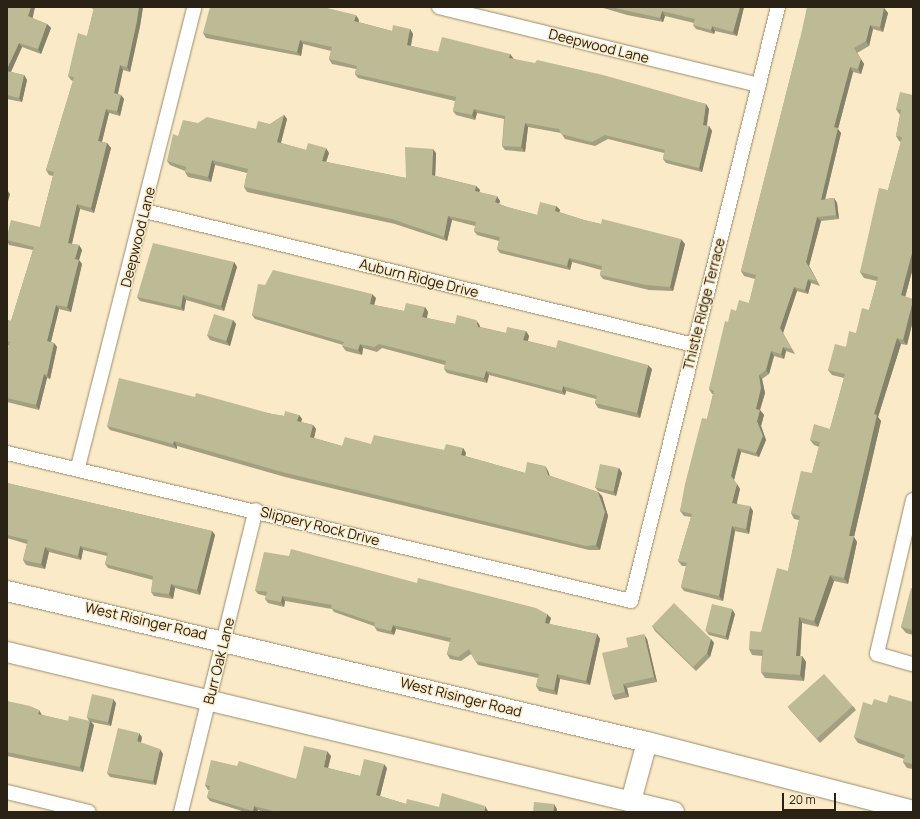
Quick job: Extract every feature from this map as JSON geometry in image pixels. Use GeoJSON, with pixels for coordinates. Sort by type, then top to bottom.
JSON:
{"type":"FeatureCollection","features":[{"type":"Feature","properties":{"kind":"main road","name":"West Risinger Road"},"geometry":{"type":"LineString","coordinates":[[7,591],[225,640],[647,742],[913,811]]}},
{"type":"Feature","properties":{"kind":"main road"},"geometry":{"type":"LineString","coordinates":[[7,652],[674,812]]}},
{"type":"Feature","properties":{"kind":"main road"},"geometry":{"type":"LineString","coordinates":[[631,801],[647,742]]}},
{"type":"Feature","properties":{"kind":"street","name":"Deepwood Lane"},"geometry":{"type":"LineString","coordinates":[[78,467],[145,211],[194,7]]}},
{"type":"Feature","properties":{"kind":"street","name":"Deepwood Lane"},"geometry":{"type":"LineString","coordinates":[[438,7],[758,85]]}},
{"type":"Feature","properties":{"kind":"street","name":"Thistle Ridge Terrace"},"geometry":{"type":"LineString","coordinates":[[631,601],[778,7]]}},
{"type":"Feature","properties":{"kind":"street","name":"Auburn Ridge Drive"},"geometry":{"type":"LineString","coordinates":[[145,211],[694,345]]}},
{"type":"Feature","properties":{"kind":"street","name":"Slippery Rock Drive"},"geometry":{"type":"LineString","coordinates":[[7,453],[78,467],[631,601]]}},
{"type":"Feature","properties":{"kind":"street"},"geometry":{"type":"LineString","coordinates":[[913,500],[877,654],[913,664]]}},
{"type":"Feature","properties":{"kind":"street","name":"Burr Oak Lane"},"geometry":{"type":"LineString","coordinates":[[181,812],[225,640],[256,510]]}},
{"type":"Feature","properties":{"kind":"street"},"geometry":{"type":"LineString","coordinates":[[7,792],[89,812]]}},
{"type":"Feature","properties":{"kind":"building"},"geometry":{"type":"Polygon","coordinates":[[[7,7],[31,7],[28,16],[47,24],[38,49],[19,43],[7,69],[7,7]]]}},
{"type":"Feature","properties":{"kind":"building"},"geometry":{"type":"Polygon","coordinates":[[[94,7],[139,7],[127,67],[120,65],[114,93],[121,95],[117,111],[106,109],[98,141],[107,143],[91,208],[77,204],[68,243],[79,245],[75,259],[79,260],[67,307],[56,305],[47,341],[54,343],[47,375],[44,374],[36,405],[7,398],[7,352],[10,342],[7,341],[7,320],[11,321],[34,247],[7,240],[7,236],[11,220],[40,227],[54,172],[46,170],[74,77],[68,76],[78,33],[87,36],[94,7]]]}},
{"type":"Feature","properties":{"kind":"building"},"geometry":{"type":"Polygon","coordinates":[[[210,7],[323,7],[356,15],[354,21],[392,31],[393,25],[410,29],[407,45],[438,52],[442,37],[510,54],[509,58],[535,63],[537,60],[603,75],[706,104],[703,125],[709,126],[699,168],[663,159],[665,150],[605,135],[592,142],[561,134],[559,129],[525,123],[521,147],[502,146],[505,116],[474,109],[472,115],[453,111],[456,97],[355,74],[357,66],[329,59],[332,47],[300,40],[297,52],[203,33],[210,7]]]}},
{"type":"Feature","properties":{"kind":"building"},"geometry":{"type":"Polygon","coordinates":[[[612,7],[740,7],[733,32],[712,26],[711,30],[693,25],[695,19],[662,11],[660,18],[612,7]]]}},
{"type":"Feature","properties":{"kind":"building"},"geometry":{"type":"Polygon","coordinates":[[[807,7],[884,8],[880,27],[870,25],[866,41],[854,48],[861,59],[858,69],[850,67],[834,127],[838,128],[821,200],[834,198],[836,215],[817,217],[806,262],[817,281],[808,279],[805,290],[794,287],[780,328],[792,349],[783,347],[781,354],[771,351],[766,370],[759,375],[761,388],[756,409],[760,410],[757,421],[763,436],[756,453],[738,448],[731,476],[737,484],[732,503],[750,506],[746,529],[732,526],[719,596],[681,587],[687,563],[678,561],[692,514],[680,511],[685,484],[702,418],[707,419],[714,391],[709,389],[725,321],[728,322],[731,309],[736,311],[739,300],[749,303],[756,275],[741,271],[807,7]]]}},
{"type":"Feature","properties":{"kind":"building"},"geometry":{"type":"Polygon","coordinates":[[[7,71],[24,75],[19,98],[7,95],[7,71]]]}},
{"type":"Feature","properties":{"kind":"building"},"geometry":{"type":"Polygon","coordinates":[[[900,92],[913,95],[913,249],[901,295],[913,300],[903,340],[897,338],[874,414],[877,415],[849,536],[854,536],[844,578],[830,575],[814,621],[799,617],[796,656],[802,656],[800,675],[761,672],[763,650],[749,649],[750,631],[761,632],[777,568],[788,571],[800,516],[791,513],[801,471],[812,473],[820,442],[810,440],[814,424],[830,429],[845,374],[828,370],[835,344],[846,347],[849,331],[856,333],[862,308],[869,310],[878,277],[860,272],[879,188],[888,190],[902,137],[896,136],[901,110],[896,109],[900,92]]]}},
{"type":"Feature","properties":{"kind":"building"},"geometry":{"type":"Polygon","coordinates":[[[284,115],[277,142],[306,150],[308,143],[326,148],[322,161],[406,178],[405,147],[433,149],[432,175],[476,186],[475,191],[497,196],[495,202],[507,207],[537,215],[540,202],[556,206],[555,211],[584,220],[601,224],[602,219],[681,239],[670,287],[646,285],[600,275],[602,266],[569,258],[567,266],[497,249],[500,237],[474,231],[476,222],[448,216],[444,237],[392,219],[244,187],[248,169],[212,160],[208,177],[185,172],[186,167],[167,161],[173,134],[178,136],[183,120],[198,123],[207,117],[256,129],[258,121],[270,124],[284,115]]]}},
{"type":"Feature","properties":{"kind":"building"},"geometry":{"type":"Polygon","coordinates":[[[153,243],[234,262],[221,306],[183,295],[181,307],[137,297],[153,243]]]}},
{"type":"Feature","properties":{"kind":"building"},"geometry":{"type":"Polygon","coordinates":[[[273,270],[372,294],[370,304],[404,311],[406,303],[425,307],[422,317],[455,324],[457,315],[476,320],[478,327],[506,333],[507,327],[526,331],[523,340],[556,348],[558,340],[648,365],[637,413],[595,403],[597,396],[563,386],[562,391],[486,371],[484,378],[444,369],[446,361],[379,344],[374,347],[360,344],[358,350],[342,346],[344,342],[252,315],[258,284],[265,285],[273,270]]]}},
{"type":"Feature","properties":{"kind":"building"},"geometry":{"type":"Polygon","coordinates":[[[214,314],[233,320],[226,341],[207,335],[214,314]]]}},
{"type":"Feature","properties":{"kind":"building"},"geometry":{"type":"Polygon","coordinates":[[[119,378],[195,397],[196,393],[272,414],[284,416],[285,411],[299,415],[297,421],[313,425],[310,437],[342,446],[345,437],[371,444],[374,435],[444,450],[446,444],[463,448],[461,455],[525,473],[527,462],[545,466],[548,475],[598,492],[605,512],[596,545],[586,546],[282,472],[174,441],[173,444],[107,426],[119,378]]]}},
{"type":"Feature","properties":{"kind":"building"},"geometry":{"type":"Polygon","coordinates":[[[600,464],[619,468],[614,491],[595,487],[600,464]]]}},
{"type":"Feature","properties":{"kind":"building"},"geometry":{"type":"Polygon","coordinates":[[[7,483],[212,531],[197,590],[171,584],[169,594],[151,592],[153,576],[105,564],[108,553],[80,546],[78,556],[45,547],[41,564],[23,560],[28,540],[7,535],[7,483]]]}},
{"type":"Feature","properties":{"kind":"building"},"geometry":{"type":"Polygon","coordinates":[[[291,549],[417,583],[418,578],[536,608],[547,614],[545,623],[597,634],[586,681],[557,674],[554,690],[536,686],[539,674],[475,661],[469,649],[458,657],[447,654],[451,638],[393,625],[391,631],[374,627],[375,623],[331,608],[332,605],[282,596],[281,602],[265,599],[267,592],[255,590],[264,552],[289,556],[291,549]]]}},
{"type":"Feature","properties":{"kind":"building"},"geometry":{"type":"Polygon","coordinates":[[[911,588],[913,589],[913,630],[901,627],[911,588]]]}},
{"type":"Feature","properties":{"kind":"building"},"geometry":{"type":"Polygon","coordinates":[[[674,603],[711,639],[707,653],[693,667],[652,626],[674,603]]]}},
{"type":"Feature","properties":{"kind":"building"},"geometry":{"type":"Polygon","coordinates":[[[712,604],[732,609],[726,636],[705,631],[712,604]]]}},
{"type":"Feature","properties":{"kind":"building"},"geometry":{"type":"Polygon","coordinates":[[[644,634],[654,677],[623,684],[625,692],[612,695],[602,653],[628,647],[626,638],[644,634]]]}},
{"type":"Feature","properties":{"kind":"building"},"geometry":{"type":"Polygon","coordinates":[[[824,674],[853,706],[816,739],[788,707],[824,674]]]}},
{"type":"Feature","properties":{"kind":"building"},"geometry":{"type":"Polygon","coordinates":[[[92,694],[113,699],[108,722],[87,717],[92,694]]]}},
{"type":"Feature","properties":{"kind":"building"},"geometry":{"type":"Polygon","coordinates":[[[889,695],[913,702],[913,764],[903,762],[905,755],[854,737],[863,702],[872,705],[874,699],[887,703],[889,695]]]}},
{"type":"Feature","properties":{"kind":"building"},"geometry":{"type":"Polygon","coordinates":[[[7,701],[30,706],[39,710],[38,714],[68,721],[69,716],[90,721],[80,767],[7,752],[7,701]]]}},
{"type":"Feature","properties":{"kind":"building"},"geometry":{"type":"Polygon","coordinates":[[[118,728],[139,733],[137,741],[160,749],[153,781],[107,773],[118,728]]]}},
{"type":"Feature","properties":{"kind":"building"},"geometry":{"type":"Polygon","coordinates":[[[304,746],[327,751],[324,767],[360,776],[364,759],[384,764],[376,795],[406,804],[407,799],[439,807],[442,793],[485,806],[484,812],[277,812],[254,806],[253,811],[207,797],[210,786],[205,785],[211,760],[237,766],[239,761],[296,779],[304,746]]]}},
{"type":"Feature","properties":{"kind":"building"},"geometry":{"type":"Polygon","coordinates":[[[534,802],[554,804],[553,812],[533,812],[534,802]]]}}]}
